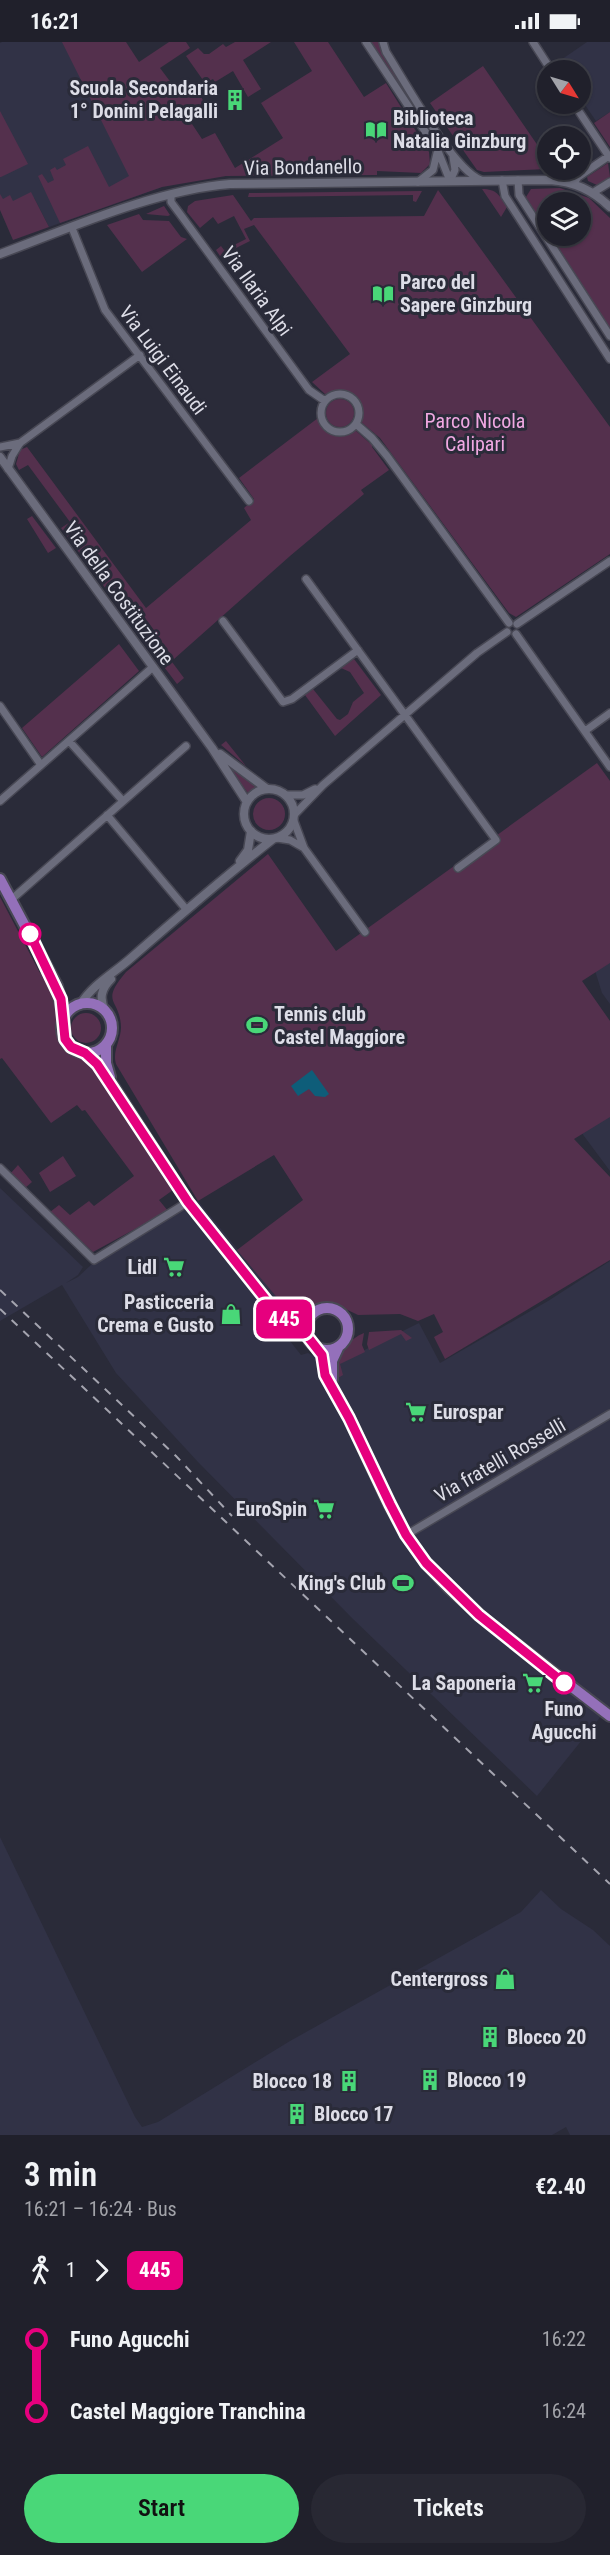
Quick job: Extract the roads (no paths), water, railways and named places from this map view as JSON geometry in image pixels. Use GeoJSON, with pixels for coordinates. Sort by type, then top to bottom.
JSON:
{"type":"FeatureCollection","features":[{"type":"Feature","properties":{"kind":"main road"},"geometry":{"type":"LineString","coordinates":[[0,879],[57,986],[64,1008],[63,1029],[68,1044],[85,1053],[97,1064],[188,1202],[279,1316],[300,1327],[306,1333]]}},
{"type":"Feature","properties":{"kind":"main road"},"geometry":{"type":"LineString","coordinates":[[57,986],[78,1006]]}},
{"type":"Feature","properties":{"kind":"main road"},"geometry":{"type":"LineString","coordinates":[[64,1019],[78,1006],[91,1004],[105,1011],[112,1028],[106,1045],[106,1063],[113,1086]]}},
{"type":"Feature","properties":{"kind":"main road"},"geometry":{"type":"LineString","coordinates":[[85,1053],[95,1052],[106,1045]]}},
{"type":"Feature","properties":{"kind":"main road"},"geometry":{"type":"LineString","coordinates":[[274,1307],[296,1316],[311,1315],[323,1308],[341,1313],[348,1330],[332,1361],[333,1387]]}},
{"type":"Feature","properties":{"kind":"main road"},"geometry":{"type":"LineString","coordinates":[[311,1315],[306,1323],[308,1340],[322,1355],[325,1375],[406,1535],[426,1563],[469,1606],[534,1659],[610,1716]]}},
{"type":"Feature","properties":{"kind":"main road"},"geometry":{"type":"LineString","coordinates":[[317,1348],[331,1350],[339,1346]]}},
{"type":"Feature","properties":{"kind":"street"},"geometry":{"type":"LineString","coordinates":[[366,42],[438,151],[450,181]]}},
{"type":"Feature","properties":{"kind":"street"},"geometry":{"type":"LineString","coordinates":[[383,42],[386,52],[453,154],[469,173],[483,181]]}},
{"type":"Feature","properties":{"kind":"street"},"geometry":{"type":"LineString","coordinates":[[532,42],[545,60]]}},
{"type":"Feature","properties":{"kind":"street"},"geometry":{"type":"LineString","coordinates":[[410,108],[418,102]]}},
{"type":"Feature","properties":{"kind":"street"},"geometry":{"type":"LineString","coordinates":[[574,183],[578,177],[609,157],[581,114]]}},
{"type":"Feature","properties":{"kind":"street"},"geometry":{"type":"LineString","coordinates":[[418,182],[434,170],[438,151]]}},
{"type":"Feature","properties":{"kind":"street"},"geometry":{"type":"LineString","coordinates":[[450,181],[455,170],[453,154]]}},
{"type":"Feature","properties":{"kind":"street"},"geometry":{"type":"LineString","coordinates":[[502,180],[505,196],[610,359]]}},
{"type":"Feature","properties":{"kind":"street"},"geometry":{"type":"LineString","coordinates":[[518,180],[519,195],[610,336]]}},
{"type":"Feature","properties":{"kind":"street","name":"Via Bondanello"},"geometry":{"type":"LineString","coordinates":[[0,254],[171,196],[230,184],[550,180],[574,183],[594,192],[610,207]]}},
{"type":"Feature","properties":{"kind":"street"},"geometry":{"type":"LineString","coordinates":[[594,192],[610,182]]}},
{"type":"Feature","properties":{"kind":"street","name":"Via Ilaria Alpi"},"geometry":{"type":"LineString","coordinates":[[171,196],[171,202],[309,390],[325,401]]}},
{"type":"Feature","properties":{"kind":"street","name":"Via Luigi Einaudi"},"geometry":{"type":"LineString","coordinates":[[72,228],[101,303],[249,501]]}},
{"type":"Feature","properties":{"kind":"street"},"geometry":{"type":"LineString","coordinates":[[8,469],[12,456],[20,443],[140,355]]}},
{"type":"Feature","properties":{"kind":"street"},"geometry":{"type":"LineString","coordinates":[[337,394],[351,397],[358,407],[356,424],[346,432],[329,430],[320,417],[325,401],[337,394]]}},
{"type":"Feature","properties":{"kind":"street"},"geometry":{"type":"LineString","coordinates":[[78,1006],[90,990],[129,960],[237,866],[275,838],[286,833],[294,818],[323,785],[477,653],[507,632],[508,623],[387,456],[356,424]]}},
{"type":"Feature","properties":{"kind":"street"},"geometry":{"type":"LineString","coordinates":[[0,447],[20,443]]}},
{"type":"Feature","properties":{"kind":"street","name":"Via della Costituzione"},"geometry":{"type":"LineString","coordinates":[[0,457],[213,748],[247,802]]}},
{"type":"Feature","properties":{"kind":"street"},"geometry":{"type":"LineString","coordinates":[[508,623],[518,624],[610,561]]}},
{"type":"Feature","properties":{"kind":"street"},"geometry":{"type":"LineString","coordinates":[[306,579],[496,840],[458,868]]}},
{"type":"Feature","properties":{"kind":"street"},"geometry":{"type":"LineString","coordinates":[[223,621],[283,702],[292,699],[358,650]]}},
{"type":"Feature","properties":{"kind":"street"},"geometry":{"type":"LineString","coordinates":[[516,634],[519,630],[518,624]]}},
{"type":"Feature","properties":{"kind":"street"},"geometry":{"type":"LineString","coordinates":[[507,632],[516,634]]}},
{"type":"Feature","properties":{"kind":"street"},"geometry":{"type":"LineString","coordinates":[[516,634],[610,767]]}},
{"type":"Feature","properties":{"kind":"street"},"geometry":{"type":"LineString","coordinates":[[0,801],[153,667]]}},
{"type":"Feature","properties":{"kind":"street"},"geometry":{"type":"LineString","coordinates":[[0,706],[41,765]]}},
{"type":"Feature","properties":{"kind":"street"},"geometry":{"type":"LineString","coordinates":[[585,731],[610,713]]}},
{"type":"Feature","properties":{"kind":"street"},"geometry":{"type":"LineString","coordinates":[[69,741],[123,801]]}},
{"type":"Feature","properties":{"kind":"street"},"geometry":{"type":"LineString","coordinates":[[12,899],[186,746]]}},
{"type":"Feature","properties":{"kind":"street","name":"Via della Costituzione"},"geometry":{"type":"LineString","coordinates":[[213,748],[235,767],[267,789]]}},
{"type":"Feature","properties":{"kind":"street"},"geometry":{"type":"LineString","coordinates":[[237,866],[248,850],[250,831],[245,820],[247,802],[255,793],[267,789],[280,791],[287,795],[303,795],[323,785]]}},
{"type":"Feature","properties":{"kind":"street"},"geometry":{"type":"LineString","coordinates":[[287,795],[294,807],[294,818],[304,848],[365,932]]}},
{"type":"Feature","properties":{"kind":"street"},"geometry":{"type":"LineString","coordinates":[[107,815],[186,909]]}},
{"type":"Feature","properties":{"kind":"street"},"geometry":{"type":"LineString","coordinates":[[250,831],[261,838],[290,840],[304,848]]}},
{"type":"Feature","properties":{"kind":"street"},"geometry":{"type":"LineString","coordinates":[[105,1011],[101,998],[104,986],[129,960]]}},
{"type":"Feature","properties":{"kind":"street"},"geometry":{"type":"LineString","coordinates":[[0,1168],[94,1260],[188,1202]]}},
{"type":"Feature","properties":{"kind":"street","name":"Via fratelli Rosselli"},"geometry":{"type":"LineString","coordinates":[[406,1535],[610,1414]]}},
{"type":"Feature","properties":{"kind":"water"},"geometry":{"type":"Polygon","coordinates":[[[312,1070],[329,1094],[325,1097],[315,1096],[309,1089],[298,1096],[291,1086],[312,1070]]]}},
{"type":"Feature","properties":{"kind":"railway"},"geometry":{"type":"LineString","coordinates":[[0,1290],[176,1456],[232,1516]]}},
{"type":"Feature","properties":{"kind":"railway"},"geometry":{"type":"LineString","coordinates":[[0,1309],[610,1884]]}},
{"type":"Feature","properties":{"kind":"place","name":"Scuola Secondaria 1° Donini Pelagalli"},"geometry":{"type":"Point","coordinates":[235,100]}},
{"type":"Feature","properties":{"kind":"place","name":"Biblioteca Natalia Ginzburg"},"geometry":{"type":"Point","coordinates":[376,130]}},
{"type":"Feature","properties":{"kind":"place","name":"Parco del Sapere Ginzburg"},"geometry":{"type":"Point","coordinates":[383,294]}},
{"type":"Feature","properties":{"kind":"place","name":"Tennis club Castel Maggiore"},"geometry":{"type":"Point","coordinates":[257,1025]}},
{"type":"Feature","properties":{"kind":"place","name":"Lidl"},"geometry":{"type":"Point","coordinates":[174,1267]}},
{"type":"Feature","properties":{"kind":"place","name":"Pasticceria Crema e Gusto"},"geometry":{"type":"Point","coordinates":[231,1314]}},
{"type":"Feature","properties":{"kind":"place","name":"Eurospar"},"geometry":{"type":"Point","coordinates":[416,1412]}},
{"type":"Feature","properties":{"kind":"place","name":"EuroSpin"},"geometry":{"type":"Point","coordinates":[324,1509]}},
{"type":"Feature","properties":{"kind":"place","name":"King's Club"},"geometry":{"type":"Point","coordinates":[403,1583]}},
{"type":"Feature","properties":{"kind":"place","name":"La Saponeria"},"geometry":{"type":"Point","coordinates":[533,1683]}},
{"type":"Feature","properties":{"kind":"place","name":"Funo Agucchi"},"geometry":{"type":"Point","coordinates":[564,1683]}},
{"type":"Feature","properties":{"kind":"place","name":"Centergross"},"geometry":{"type":"Point","coordinates":[505,1979]}},
{"type":"Feature","properties":{"kind":"place","name":"Blocco 20"},"geometry":{"type":"Point","coordinates":[490,2037]}},
{"type":"Feature","properties":{"kind":"place","name":"Blocco 19"},"geometry":{"type":"Point","coordinates":[430,2080]}},
{"type":"Feature","properties":{"kind":"place","name":"Blocco 18"},"geometry":{"type":"Point","coordinates":[349,2081]}},
{"type":"Feature","properties":{"kind":"place","name":"Blocco 17"},"geometry":{"type":"Point","coordinates":[297,2114]}},
{"type":"Feature","properties":{"kind":"park label","name":"Parco Nicola Calipari"},"geometry":{"type":"Point","coordinates":[475,432]}}]}
